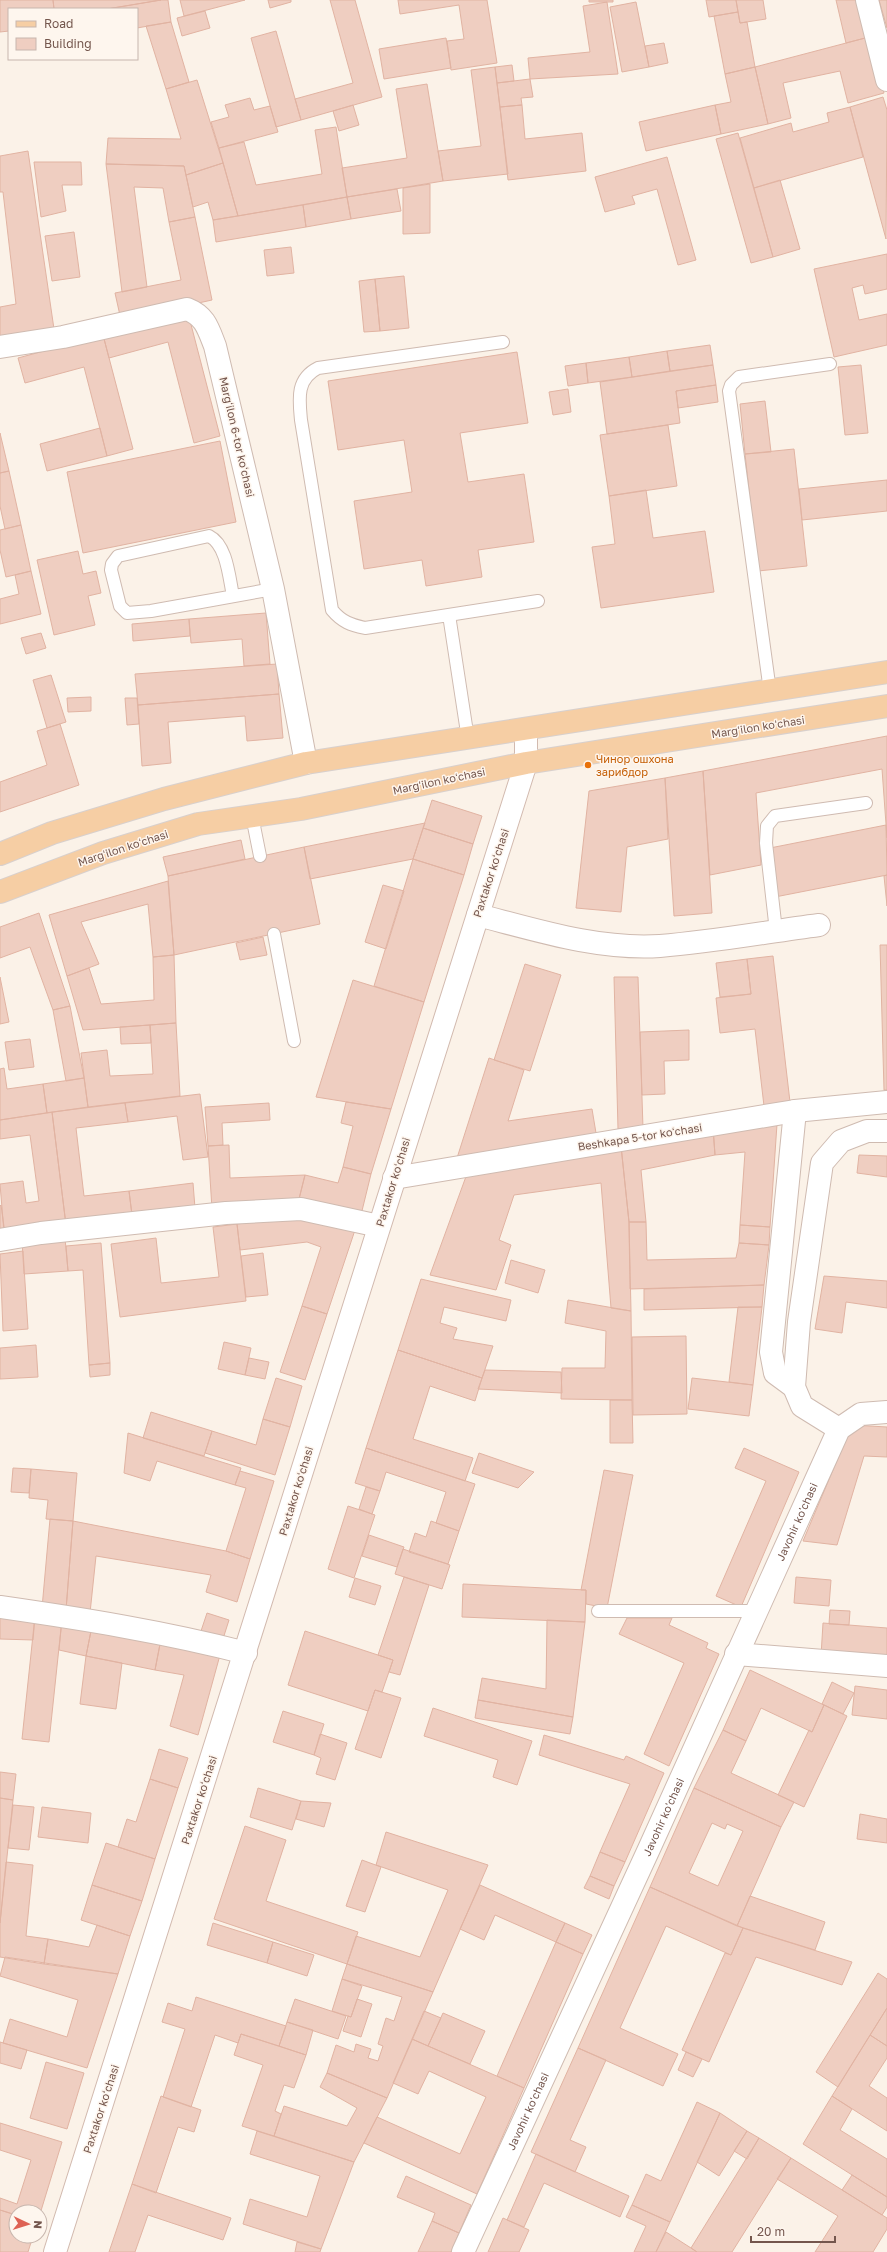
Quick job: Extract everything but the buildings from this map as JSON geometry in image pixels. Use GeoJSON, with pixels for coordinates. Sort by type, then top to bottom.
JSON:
{"type":"FeatureCollection","features":[{"type":"Feature","properties":{"kind":"main road"},"geometry":{"type":"LineString","coordinates":[[0,854],[52,833],[157,802],[306,763],[468,739],[887,672]]}},
{"type":"Feature","properties":{"kind":"main road","name":"Margʻilon koʻchasi"},"geometry":{"type":"LineString","coordinates":[[0,892],[125,846],[198,824],[301,809],[526,763],[887,706]]}},
{"type":"Feature","properties":{"kind":"street"},"geometry":{"type":"LineString","coordinates":[[867,0],[887,80]]}},
{"type":"Feature","properties":{"kind":"street","name":"Margʻilon 6-tor koʻchasi"},"geometry":{"type":"LineString","coordinates":[[0,347],[63,337],[187,309],[198,314],[207,326],[216,346],[273,589],[306,763]]}},
{"type":"Feature","properties":{"kind":"street","name":"Paxtakor koʻchasi"},"geometry":{"type":"LineString","coordinates":[[55,2252],[246,1653],[394,1178],[526,763],[526,729]]}},
{"type":"Feature","properties":{"kind":"street"},"geometry":{"type":"LineString","coordinates":[[478,914],[569,939],[630,945],[659,946],[819,925]]}},
{"type":"Feature","properties":{"kind":"street","name":"Beshkapa 5-tor koʻchasi"},"geometry":{"type":"LineString","coordinates":[[394,1178],[795,1111],[887,1102]]}},
{"type":"Feature","properties":{"kind":"street"},"geometry":{"type":"LineString","coordinates":[[794,1387],[775,1373],[770,1352],[795,1111]]}},
{"type":"Feature","properties":{"kind":"street"},"geometry":{"type":"LineString","coordinates":[[887,1131],[866,1131],[841,1141],[822,1163],[799,1322],[794,1387],[802,1406],[839,1429],[861,1414],[887,1412]]}},
{"type":"Feature","properties":{"kind":"street"},"geometry":{"type":"LineString","coordinates":[[0,1240],[41,1233],[226,1213],[301,1209],[380,1226]]}},
{"type":"Feature","properties":{"kind":"street","name":"Javohir ko'chasi"},"geometry":{"type":"LineString","coordinates":[[463,2252],[652,1842],[755,1611],[839,1429]]}},
{"type":"Feature","properties":{"kind":"street"},"geometry":{"type":"LineString","coordinates":[[0,1607],[88,1620],[187,1638],[246,1653]]}},
{"type":"Feature","properties":{"kind":"street"},"geometry":{"type":"LineString","coordinates":[[736,1654],[887,1666]]}},
{"type":"Feature","properties":{"kind":"lane"},"geometry":{"type":"LineString","coordinates":[[503,342],[318,368],[306,376],[301,383],[299,392],[301,420],[332,610],[339,619],[350,625],[365,628],[538,600]]}},
{"type":"Feature","properties":{"kind":"lane"},"geometry":{"type":"LineString","coordinates":[[770,691],[729,391],[731,385],[739,376],[830,364]]}},
{"type":"Feature","properties":{"kind":"lane"},"geometry":{"type":"LineString","coordinates":[[233,596],[222,549],[217,540],[209,536],[118,556],[112,564],[111,570],[120,606],[127,613],[151,611],[273,589]]}},
{"type":"Feature","properties":{"kind":"lane"},"geometry":{"type":"LineString","coordinates":[[449,615],[468,739]]}},
{"type":"Feature","properties":{"kind":"lane"},"geometry":{"type":"LineString","coordinates":[[776,931],[766,842],[767,826],[775,816],[866,803]]}},
{"type":"Feature","properties":{"kind":"lane"},"geometry":{"type":"LineString","coordinates":[[252,816],[260,856]]}},
{"type":"Feature","properties":{"kind":"lane"},"geometry":{"type":"LineString","coordinates":[[274,934],[294,1041]]}},
{"type":"Feature","properties":{"kind":"lane"},"geometry":{"type":"LineString","coordinates":[[598,1611],[755,1611]]}},
{"type":"Feature","properties":{"kind":"place","name":"Чинор ошхона зарибдор"},"geometry":{"type":"Point","coordinates":[588,765]}}]}
